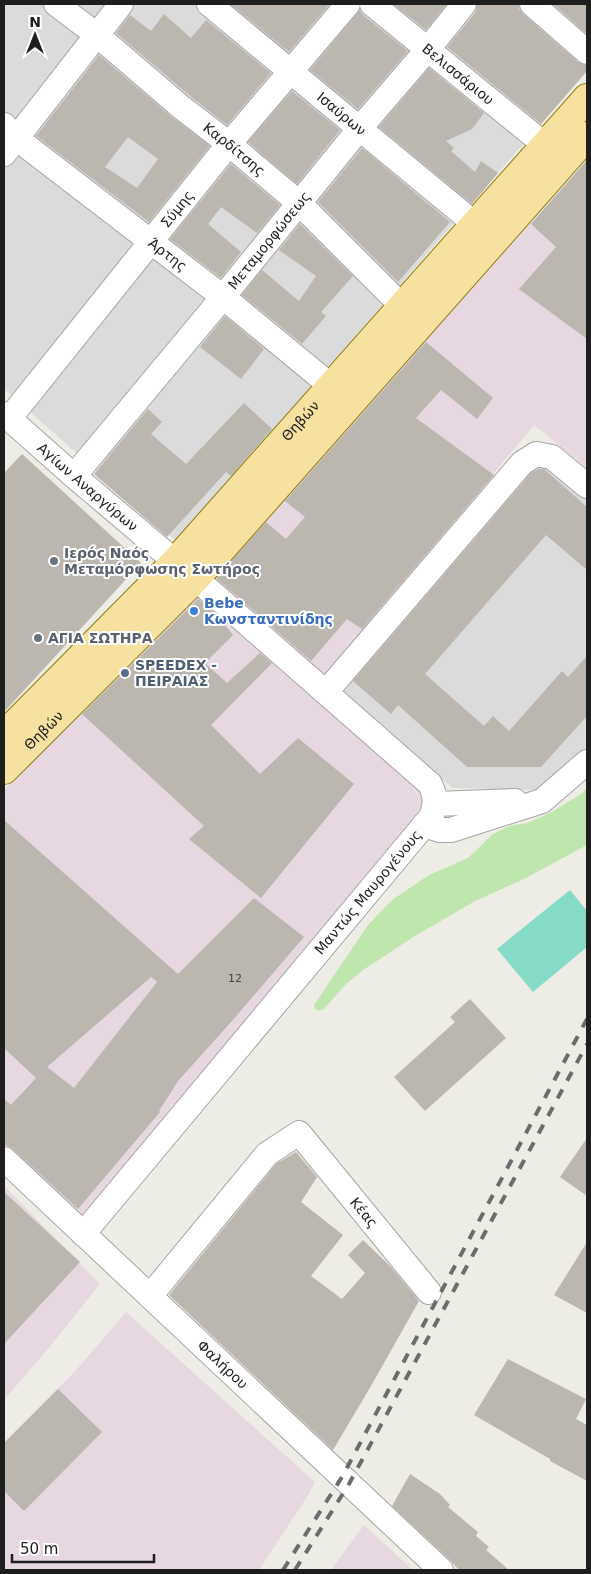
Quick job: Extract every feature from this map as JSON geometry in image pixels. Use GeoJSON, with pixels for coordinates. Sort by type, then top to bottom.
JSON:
{"type":"FeatureCollection","features":[{"type":"Feature","properties":{"kind":"main road","name":"Θηβών"},"geometry":{"type":"LineString","coordinates":[[4,735],[186,569],[331,386],[587,98]]}},
{"type":"Feature","properties":{"kind":"main road","name":"Θηβών"},"geometry":{"type":"LineString","coordinates":[[4,770],[186,569],[587,136]]}},
{"type":"Feature","properties":{"kind":"street","name":"Καρδίτσης"},"geometry":{"type":"LineString","coordinates":[[56,4],[97,35],[181,107],[229,144],[299,203],[401,305]]}},
{"type":"Feature","properties":{"kind":"street"},"geometry":{"type":"LineString","coordinates":[[8,139],[121,4]]}},
{"type":"Feature","properties":{"kind":"street","name":"Ισαύρων"},"geometry":{"type":"LineString","coordinates":[[209,4],[476,224]]}},
{"type":"Feature","properties":{"kind":"street","name":"Σύμης"},"geometry":{"type":"LineString","coordinates":[[7,416],[151,242],[229,144],[348,4]]}},
{"type":"Feature","properties":{"kind":"street","name":"Βελισσάριου"},"geometry":{"type":"LineString","coordinates":[[372,4],[545,146]]}},
{"type":"Feature","properties":{"kind":"street","name":"Μεταμορφώσεως"},"geometry":{"type":"LineString","coordinates":[[74,476],[464,4]]}},
{"type":"Feature","properties":{"kind":"street"},"geometry":{"type":"LineString","coordinates":[[532,4],[587,52]]}},
{"type":"Feature","properties":{"kind":"street","name":"Άρτης"},"geometry":{"type":"LineString","coordinates":[[8,139],[223,296],[331,386]]}},
{"type":"Feature","properties":{"kind":"street","name":"Αγίων Αναργύρων"},"geometry":{"type":"LineString","coordinates":[[7,416],[74,476],[186,569]]}},
{"type":"Feature","properties":{"kind":"street"},"geometry":{"type":"LineString","coordinates":[[326,692],[522,463],[536,454],[552,457],[587,486]]}},
{"type":"Feature","properties":{"kind":"street"},"geometry":{"type":"LineString","coordinates":[[186,569],[430,784],[434,792],[435,804],[542,801]]}},
{"type":"Feature","properties":{"kind":"street"},"geometry":{"type":"LineString","coordinates":[[424,825],[440,830],[451,830],[542,801],[587,762]]}},
{"type":"Feature","properties":{"kind":"street","name":"Μαντώς Μαυρογένους"},"geometry":{"type":"LineString","coordinates":[[83,1234],[431,817],[435,804]]}},
{"type":"Feature","properties":{"kind":"street","name":"Κέας"},"geometry":{"type":"LineString","coordinates":[[150,1296],[267,1154],[299,1133],[429,1292]]}},
{"type":"Feature","properties":{"kind":"street","name":"Φαλήρου"},"geometry":{"type":"LineString","coordinates":[[4,1159],[441,1570]]}},
{"type":"Feature","properties":{"kind":"shaded area"},"geometry":{"type":"Polygon","coordinates":[[[4,4],[587,4],[587,71],[176,541],[4,389],[4,4]]]}},
{"type":"Feature","properties":{"kind":"shaded area"},"geometry":{"type":"Polygon","coordinates":[[[587,160],[587,468],[534,425],[324,679],[211,580],[587,160]]]}},
{"type":"Feature","properties":{"kind":"shaded area"},"geometry":{"type":"Polygon","coordinates":[[[538,454],[587,494],[587,754],[540,790],[453,788],[424,766],[343,695],[341,690],[538,454]]]}},
{"type":"Feature","properties":{"kind":"shaded area"},"geometry":{"type":"Polygon","coordinates":[[[197,590],[419,785],[429,802],[76,1225],[4,1154],[4,790],[197,590]]]}},
{"type":"Feature","properties":{"kind":"shaded area"},"geometry":{"type":"Polygon","coordinates":[[[570,890],[587,911],[587,947],[533,992],[497,949],[570,890]]]}},
{"type":"Feature","properties":{"kind":"shaded area"},"geometry":{"type":"Polygon","coordinates":[[[4,1186],[100,1284],[4,1400],[4,1186]]]}},
{"type":"Feature","properties":{"kind":"shaded area"},"geometry":{"type":"Polygon","coordinates":[[[126,1312],[315,1482],[259,1570],[4,1570],[4,1443],[77,1369],[126,1312]]]}},
{"type":"Feature","properties":{"kind":"shaded area"},"geometry":{"type":"Polygon","coordinates":[[[364,1525],[413,1570],[331,1570],[364,1525]]]}},
{"type":"Feature","properties":{"kind":"green space"},"geometry":{"type":"Polygon","coordinates":[[[587,788],[587,845],[524,879],[475,901],[415,936],[363,970],[345,985],[324,1009],[319,1011],[315,1009],[314,1005],[368,925],[392,900],[429,875],[468,858],[493,834],[509,826],[527,823],[552,812],[581,794],[587,788]]]}},
{"type":"Feature","properties":{"kind":"building"},"geometry":{"type":"Polygon","coordinates":[[[230,4],[330,4],[289,52],[230,4]]]}},
{"type":"Feature","properties":{"kind":"building"},"geometry":{"type":"Polygon","coordinates":[[[393,4],[447,4],[426,30],[393,4]]]}},
{"type":"Feature","properties":{"kind":"building"},"geometry":{"type":"Polygon","coordinates":[[[477,4],[519,4],[519,9],[523,14],[578,62],[587,65],[587,71],[541,124],[447,47],[475,13],[477,4]]]}},
{"type":"Feature","properties":{"kind":"building"},"geometry":{"type":"Polygon","coordinates":[[[553,4],[587,4],[587,34],[553,4]]]}},
{"type":"Feature","properties":{"kind":"building"},"geometry":{"type":"Polygon","coordinates":[[[360,10],[363,15],[408,51],[358,109],[310,70],[360,10]]]}},
{"type":"Feature","properties":{"kind":"building"},"geometry":{"type":"Polygon","coordinates":[[[164,14],[191,38],[206,20],[271,73],[227,125],[116,33],[130,15],[151,31],[164,14]]]}},
{"type":"Feature","properties":{"kind":"building"},"geometry":{"type":"Polygon","coordinates":[[[99,55],[172,117],[210,146],[149,222],[36,136],[99,55]],[[128,137],[105,167],[137,188],[158,159],[128,137]]]}},
{"type":"Feature","properties":{"kind":"building"},"geometry":{"type":"Polygon","coordinates":[[[429,68],[484,113],[472,129],[446,141],[454,148],[451,151],[475,172],[481,161],[498,173],[472,204],[379,127],[429,68]]]}},
{"type":"Feature","properties":{"kind":"building"},"geometry":{"type":"Polygon","coordinates":[[[292,91],[340,130],[297,184],[248,142],[292,91]]]}},
{"type":"Feature","properties":{"kind":"building"},"geometry":{"type":"Polygon","coordinates":[[[362,148],[450,222],[398,282],[318,202],[362,148]]]}},
{"type":"Feature","properties":{"kind":"building"},"geometry":{"type":"Polygon","coordinates":[[[587,160],[587,339],[519,289],[556,247],[531,224],[587,160]]]}},
{"type":"Feature","properties":{"kind":"building"},"geometry":{"type":"Polygon","coordinates":[[[231,164],[280,205],[257,233],[221,207],[208,224],[241,252],[221,278],[170,239],[231,164]]]}},
{"type":"Feature","properties":{"kind":"building"},"geometry":{"type":"Polygon","coordinates":[[[300,224],[353,276],[321,312],[326,316],[302,344],[242,295],[262,270],[299,301],[316,276],[279,250],[300,224]]]}},
{"type":"Feature","properties":{"kind":"building"},"geometry":{"type":"Polygon","coordinates":[[[225,316],[264,349],[241,379],[200,347],[225,316]]]}},
{"type":"Feature","properties":{"kind":"building"},"geometry":{"type":"Polygon","coordinates":[[[426,342],[493,398],[477,419],[441,390],[416,418],[494,475],[362,629],[347,619],[311,661],[216,578],[266,522],[286,539],[305,517],[285,501],[426,342]]]}},
{"type":"Feature","properties":{"kind":"building"},"geometry":{"type":"Polygon","coordinates":[[[244,403],[272,429],[231,476],[226,472],[167,537],[94,474],[148,409],[162,422],[151,434],[186,464],[244,403]]]}},
{"type":"Feature","properties":{"kind":"building","name":"ΑΓΙΑ ΣΩΤΗΡΑ"},"geometry":{"type":"Polygon","coordinates":[[[22,454],[141,563],[4,712],[4,473],[22,454]]]}},
{"type":"Feature","properties":{"kind":"building"},"geometry":{"type":"Polygon","coordinates":[[[544,469],[587,507],[587,570],[546,535],[425,674],[484,726],[493,716],[509,731],[562,671],[568,677],[587,656],[587,716],[541,767],[467,767],[398,705],[391,714],[353,681],[531,473],[544,469]]]}},
{"type":"Feature","properties":{"kind":"building"},"geometry":{"type":"Polygon","coordinates":[[[198,599],[220,618],[233,635],[205,663],[227,683],[260,653],[272,663],[211,725],[260,774],[298,738],[354,784],[261,898],[189,839],[204,826],[82,714],[198,599]]]}},
{"type":"Feature","properties":{"kind":"building"},"geometry":{"type":"Polygon","coordinates":[[[4,820],[178,974],[254,898],[304,937],[178,1081],[160,1112],[78,1209],[13,1149],[4,1144],[4,1099],[11,1105],[36,1078],[4,1048],[4,820]],[[151,977],[47,1067],[74,1088],[157,982],[151,977]]]}},
{"type":"Feature","properties":{"kind":"building"},"geometry":{"type":"Polygon","coordinates":[[[470,999],[506,1038],[425,1111],[394,1077],[455,1022],[450,1017],[470,999]]]}},
{"type":"Feature","properties":{"kind":"building"},"geometry":{"type":"Polygon","coordinates":[[[587,1138],[587,1196],[560,1177],[587,1138]]]}},
{"type":"Feature","properties":{"kind":"building"},"geometry":{"type":"Polygon","coordinates":[[[296,1152],[317,1177],[301,1202],[343,1235],[311,1276],[342,1299],[365,1273],[348,1255],[363,1240],[391,1267],[419,1301],[333,1450],[169,1295],[276,1164],[296,1152]]]}},
{"type":"Feature","properties":{"kind":"building"},"geometry":{"type":"Polygon","coordinates":[[[4,1192],[80,1262],[4,1344],[4,1192]]]}},
{"type":"Feature","properties":{"kind":"building"},"geometry":{"type":"Polygon","coordinates":[[[587,1242],[587,1313],[554,1295],[587,1242]]]}},
{"type":"Feature","properties":{"kind":"building"},"geometry":{"type":"Polygon","coordinates":[[[508,1359],[586,1399],[576,1419],[587,1425],[587,1481],[474,1415],[508,1359]]]}},
{"type":"Feature","properties":{"kind":"building"},"geometry":{"type":"Polygon","coordinates":[[[58,1389],[102,1432],[24,1511],[4,1491],[4,1443],[58,1389]]]}},
{"type":"Feature","properties":{"kind":"building"},"geometry":{"type":"Polygon","coordinates":[[[410,1474],[440,1494],[450,1505],[448,1507],[478,1532],[476,1536],[489,1547],[486,1550],[509,1570],[459,1570],[392,1506],[410,1474]]]}},
{"type":"Feature","properties":{"kind":"railway"},"geometry":{"type":"LineString","coordinates":[[283,1570],[342,1477],[587,1019]]}},
{"type":"Feature","properties":{"kind":"railway"},"geometry":{"type":"LineString","coordinates":[[295,1570],[349,1484],[587,1044]]}},
{"type":"Feature","properties":{"kind":"place","name":"Ιερός Ναός Μεταμόρφωσης Σωτήρος"},"geometry":{"type":"Point","coordinates":[54,561]}},
{"type":"Feature","properties":{"kind":"place","name":"Bebe Κωνσταντινίδης"},"geometry":{"type":"Point","coordinates":[194,611]}},
{"type":"Feature","properties":{"kind":"place","name":"ΑΓΙΑ ΣΩΤΗΡΑ"},"geometry":{"type":"Point","coordinates":[38,638]}},
{"type":"Feature","properties":{"kind":"place","name":"SPEEDEX - ΠΕΙΡΑΙΑΣ"},"geometry":{"type":"Point","coordinates":[125,673]}}]}
